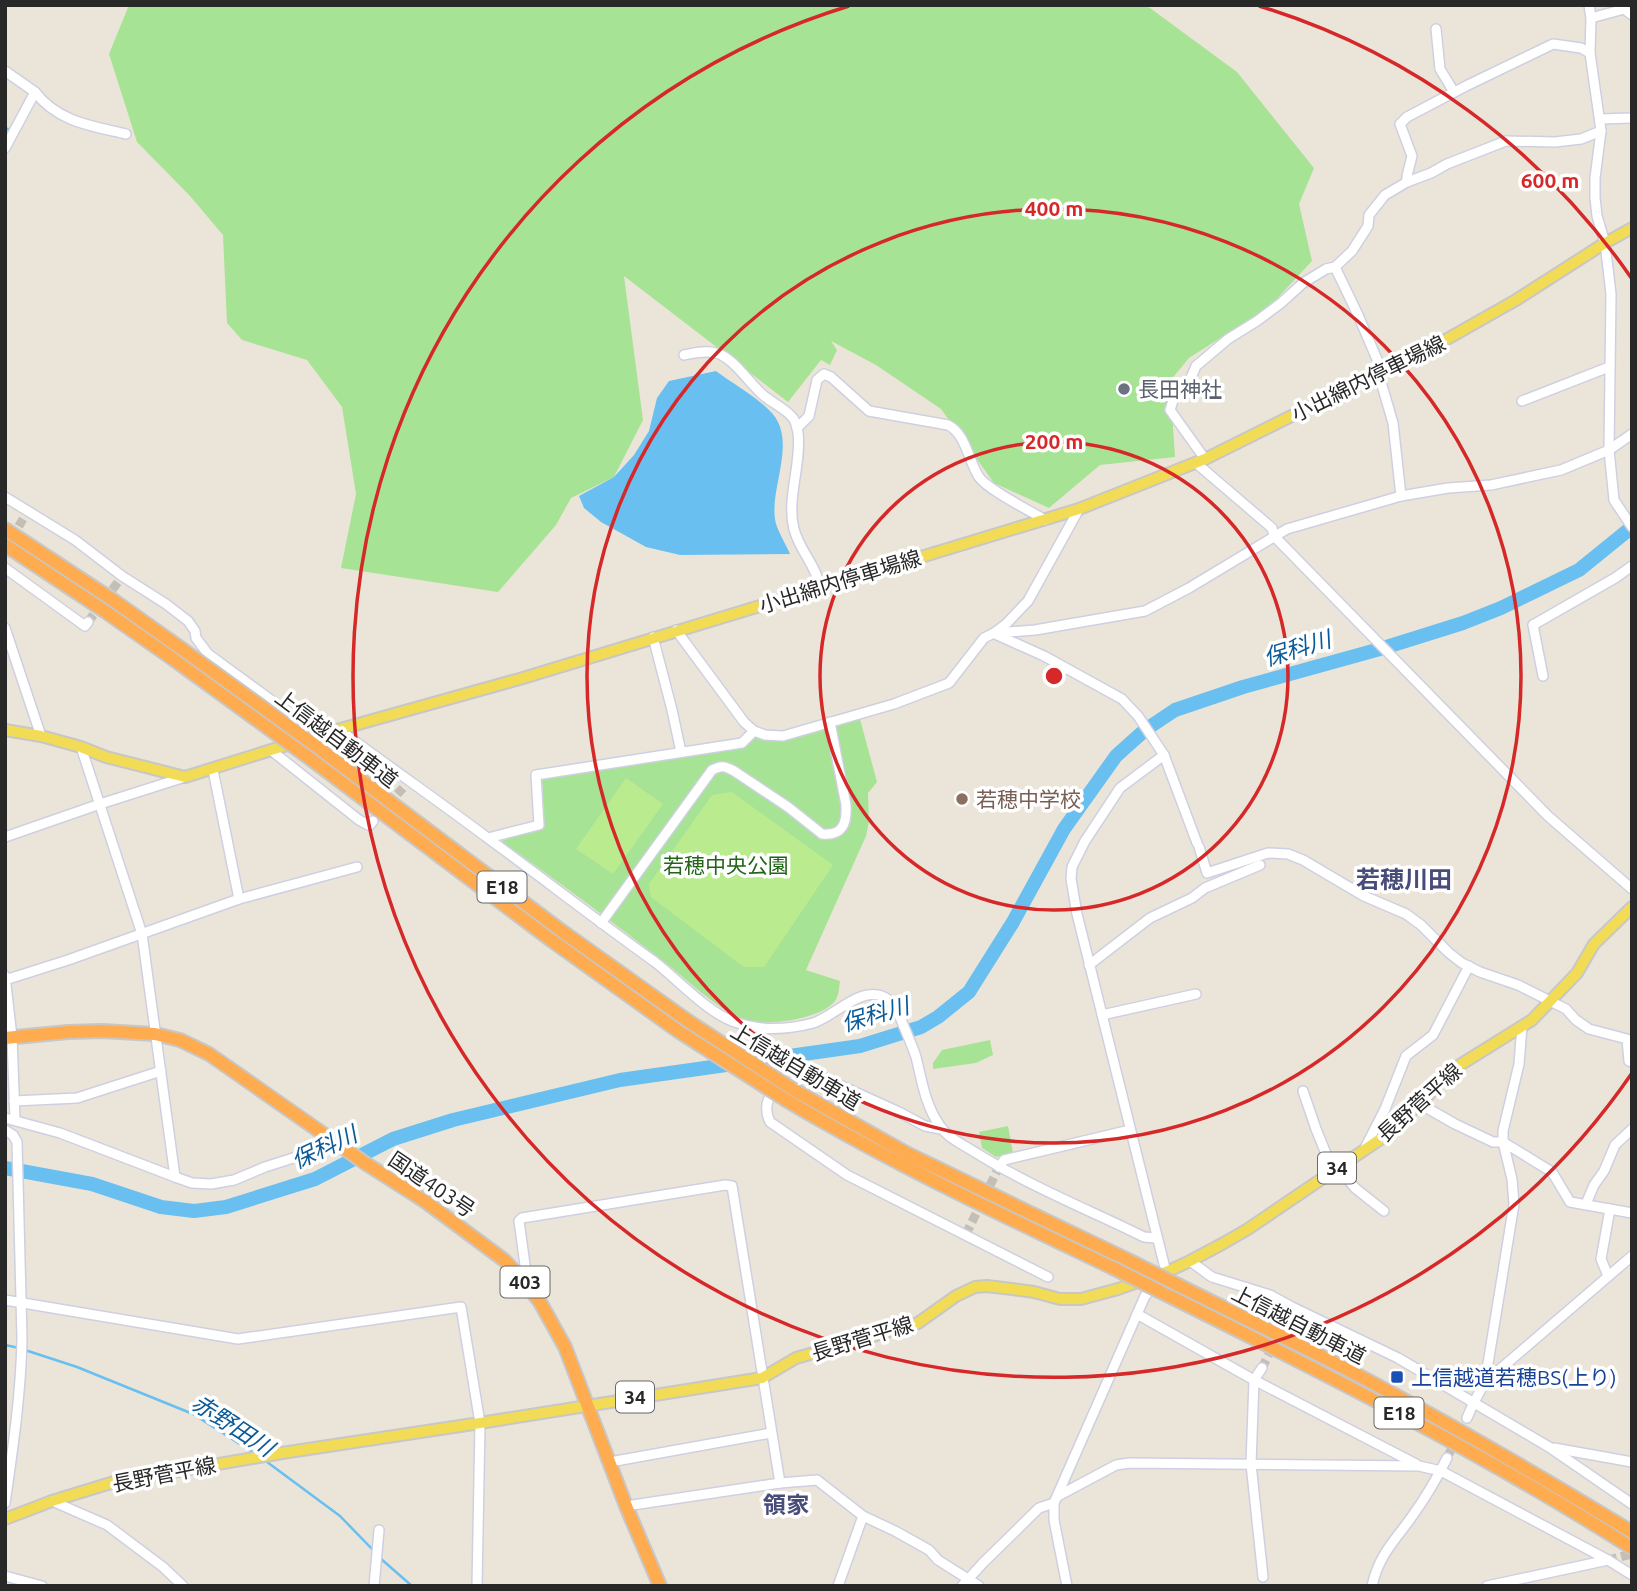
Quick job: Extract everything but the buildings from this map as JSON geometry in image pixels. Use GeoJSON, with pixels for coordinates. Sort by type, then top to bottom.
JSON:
{"type":"FeatureCollection","features":[{"type":"Feature","properties":{"kind":"highway","name":"上信越自動車道"},"geometry":{"type":"LineString","coordinates":[[5,529],[53,560],[178,654],[317,748],[559,929],[863,1145],[1343,1384],[1468,1450],[1632,1548]]}},
{"type":"Feature","properties":{"kind":"highway","name":"上信越自動車道"},"geometry":{"type":"LineString","coordinates":[[5,545],[96,605],[178,654]]}},
{"type":"Feature","properties":{"kind":"highway","name":"上信越自動車道"},"geometry":{"type":"LineString","coordinates":[[317,748],[560,947],[678,1031],[790,1095],[1128,1260],[1401,1398],[1533,1472],[1632,1532]]}},
{"type":"Feature","properties":{"kind":"highway","name":"国道403号"},"geometry":{"type":"LineString","coordinates":[[8,1037],[68,1031],[102,1031],[155,1034],[180,1040],[209,1054],[365,1163],[426,1202],[504,1260],[540,1302],[565,1346],[626,1506],[660,1586]]}},
{"type":"Feature","properties":{"kind":"main road","name":"小出綿内停車場線"},"geometry":{"type":"LineString","coordinates":[[5,730],[41,736],[106,757],[185,777],[271,751],[317,748],[340,730],[523,678],[1079,509],[1200,461],[1433,347],[1516,300],[1632,228]]}},
{"type":"Feature","properties":{"kind":"main road","name":"長野菅平線"},"geometry":{"type":"LineString","coordinates":[[5,1519],[114,1482],[762,1378],[796,1358],[918,1323],[956,1296],[975,1287],[1012,1289],[1071,1300],[1093,1297],[1166,1272],[1248,1229],[1382,1138],[1420,1104],[1447,1073],[1532,1020],[1577,973],[1594,944],[1632,907]]}},
{"type":"Feature","properties":{"kind":"street"},"geometry":{"type":"LineString","coordinates":[[1589,5],[1590,53],[1601,119],[1595,198],[1605,243],[1611,294],[1608,450],[1613,496],[1632,527]]}},
{"type":"Feature","properties":{"kind":"street"},"geometry":{"type":"LineString","coordinates":[[1591,18],[1624,9],[1632,15]]}},
{"type":"Feature","properties":{"kind":"street"},"geometry":{"type":"LineString","coordinates":[[1436,29],[1440,69],[1454,92]]}},
{"type":"Feature","properties":{"kind":"street"},"geometry":{"type":"LineString","coordinates":[[1407,182],[1412,156],[1400,124],[1408,117],[1553,44],[1581,48],[1590,53]]}},
{"type":"Feature","properties":{"kind":"street"},"geometry":{"type":"LineString","coordinates":[[5,71],[35,92],[57,114],[73,121],[126,134]]}},
{"type":"Feature","properties":{"kind":"street"},"geometry":{"type":"LineString","coordinates":[[5,148],[35,92]]}},
{"type":"Feature","properties":{"kind":"street"},"geometry":{"type":"LineString","coordinates":[[1601,119],[1632,118]]}},
{"type":"Feature","properties":{"kind":"street"},"geometry":{"type":"LineString","coordinates":[[1601,131],[1581,139],[1506,141],[1447,164],[1385,195],[1369,215],[1368,226],[1352,251],[1335,267],[1326,269],[1303,284],[1196,366],[1189,382],[1175,394],[1170,410],[1200,461],[1272,528],[1274,536],[1548,816],[1632,889]]}},
{"type":"Feature","properties":{"kind":"street"},"geometry":{"type":"LineString","coordinates":[[1335,267],[1382,371],[1381,382],[1393,423],[1401,496]]}},
{"type":"Feature","properties":{"kind":"street"},"geometry":{"type":"LineString","coordinates":[[684,355],[718,353],[796,422],[798,436],[793,528],[818,576],[820,587]]}},
{"type":"Feature","properties":{"kind":"street"},"geometry":{"type":"LineString","coordinates":[[1522,401],[1609,367]]}},
{"type":"Feature","properties":{"kind":"street"},"geometry":{"type":"LineString","coordinates":[[797,428],[809,416],[817,380],[824,373],[869,411],[948,425],[956,429],[979,477],[1045,520]]}},
{"type":"Feature","properties":{"kind":"street"},"geometry":{"type":"LineString","coordinates":[[994,633],[1035,630],[1145,611],[1200,582],[1287,529],[1401,496],[1448,488],[1491,485],[1561,470],[1608,450],[1632,433]]}},
{"type":"Feature","properties":{"kind":"street"},"geometry":{"type":"LineString","coordinates":[[5,497],[26,515],[75,540],[120,579],[166,604],[188,621],[208,654],[317,748]]}},
{"type":"Feature","properties":{"kind":"street"},"geometry":{"type":"LineString","coordinates":[[676,630],[744,722],[765,735],[783,736],[894,704],[949,683],[984,638],[1020,611],[1079,509]]}},
{"type":"Feature","properties":{"kind":"street"},"geometry":{"type":"LineString","coordinates":[[1543,677],[1533,625],[1632,566]]}},
{"type":"Feature","properties":{"kind":"street"},"geometry":{"type":"LineString","coordinates":[[5,568],[85,626],[88,622]]}},
{"type":"Feature","properties":{"kind":"street"},"geometry":{"type":"LineString","coordinates":[[5,628],[9,654],[41,736]]}},
{"type":"Feature","properties":{"kind":"street"},"geometry":{"type":"LineString","coordinates":[[994,633],[1099,685],[1122,699],[1138,716],[1164,755],[1207,873],[1269,853],[1288,854],[1303,860],[1364,896],[1406,914],[1449,953],[1469,966],[1518,985],[1566,1009],[1589,1029],[1628,1040],[1629,1061],[1632,1062]]}},
{"type":"Feature","properties":{"kind":"street"},"geometry":{"type":"LineString","coordinates":[[653,637],[681,752]]}},
{"type":"Feature","properties":{"kind":"street"},"geometry":{"type":"LineString","coordinates":[[601,923],[712,771],[718,767],[725,766],[734,771],[788,807],[822,834],[837,832],[847,819],[830,722]]}},
{"type":"Feature","properties":{"kind":"street"},"geometry":{"type":"LineString","coordinates":[[340,730],[405,784],[488,838],[662,967],[720,1016],[738,1024],[770,1030],[812,1023],[860,997],[880,995],[890,1000],[897,1009],[915,1054],[932,1114],[949,1136],[999,1167],[1144,1237],[1156,1238]]}},
{"type":"Feature","properties":{"kind":"street"},"geometry":{"type":"LineString","coordinates":[[488,838],[539,825],[537,775],[742,743],[754,730]]}},
{"type":"Feature","properties":{"kind":"street"},"geometry":{"type":"LineString","coordinates":[[81,747],[142,934],[175,1177]]}},
{"type":"Feature","properties":{"kind":"street"},"geometry":{"type":"LineString","coordinates":[[271,751],[359,820],[368,825],[373,821]]}},
{"type":"Feature","properties":{"kind":"street"},"geometry":{"type":"LineString","coordinates":[[1067,1586],[1054,1521],[1056,1499],[1145,1296],[1166,1272],[1101,1015],[1071,879],[1073,867],[1097,821],[1120,788],[1164,755]]}},
{"type":"Feature","properties":{"kind":"street"},"geometry":{"type":"LineString","coordinates":[[213,770],[239,899]]}},
{"type":"Feature","properties":{"kind":"street"},"geometry":{"type":"LineString","coordinates":[[5,837],[185,777]]}},
{"type":"Feature","properties":{"kind":"street"},"geometry":{"type":"LineString","coordinates":[[1089,965],[1150,918],[1192,898],[1205,888],[1260,865]]}},
{"type":"Feature","properties":{"kind":"street"},"geometry":{"type":"LineString","coordinates":[[338,1144],[265,1167],[234,1180],[211,1184],[192,1183],[60,1133],[10,1119],[14,1101],[6,979],[239,899],[357,867]]}},
{"type":"Feature","properties":{"kind":"street"},"geometry":{"type":"LineString","coordinates":[[1364,1150],[1385,1109],[1406,1056],[1433,1035],[1469,966]]}},
{"type":"Feature","properties":{"kind":"street"},"geometry":{"type":"LineString","coordinates":[[1101,1015],[1196,994]]}},
{"type":"Feature","properties":{"kind":"street"},"geometry":{"type":"LineString","coordinates":[[1467,1418],[1485,1382],[1514,1204],[1503,1130],[1519,1064],[1522,1027]]}},
{"type":"Feature","properties":{"kind":"street"},"geometry":{"type":"LineString","coordinates":[[14,1101],[77,1098],[161,1071]]}},
{"type":"Feature","properties":{"kind":"street"},"geometry":{"type":"LineString","coordinates":[[942,1129],[925,1126],[824,1078],[792,1081],[779,1088],[766,1105],[766,1115],[770,1122],[846,1175],[1048,1277]]}},
{"type":"Feature","properties":{"kind":"street"},"geometry":{"type":"LineString","coordinates":[[1303,1091],[1316,1129],[1336,1169],[1384,1211]]}},
{"type":"Feature","properties":{"kind":"street"},"geometry":{"type":"LineString","coordinates":[[1420,1104],[1493,1142],[1503,1142],[1552,1172],[1570,1202],[1632,1213]]}},
{"type":"Feature","properties":{"kind":"street"},"geometry":{"type":"LineString","coordinates":[[1587,1204],[1615,1145],[1632,1129]]}},
{"type":"Feature","properties":{"kind":"street"},"geometry":{"type":"LineString","coordinates":[[5,1130],[13,1135],[17,1142],[22,1338],[22,1371],[10,1440],[5,1503]]}},
{"type":"Feature","properties":{"kind":"street"},"geometry":{"type":"LineString","coordinates":[[999,1167],[1004,1160],[1130,1130]]}},
{"type":"Feature","properties":{"kind":"street"},"geometry":{"type":"LineString","coordinates":[[523,1280],[526,1272],[519,1221],[522,1218],[732,1186],[780,1483]]}},
{"type":"Feature","properties":{"kind":"street"},"geometry":{"type":"LineString","coordinates":[[1608,1276],[1601,1259],[1610,1209]]}},
{"type":"Feature","properties":{"kind":"street"},"geometry":{"type":"LineString","coordinates":[[1485,1382],[1632,1256]]}},
{"type":"Feature","properties":{"kind":"street"},"geometry":{"type":"LineString","coordinates":[[1190,1261],[1212,1277],[1270,1295],[1290,1310],[1398,1358],[1549,1447],[1632,1504]]}},
{"type":"Feature","properties":{"kind":"street"},"geometry":{"type":"LineString","coordinates":[[5,1300],[238,1339],[461,1307],[480,1423],[477,1586]]}},
{"type":"Feature","properties":{"kind":"street"},"geometry":{"type":"LineString","coordinates":[[1137,1314],[1254,1380],[1419,1466]]}},
{"type":"Feature","properties":{"kind":"street"},"geometry":{"type":"LineString","coordinates":[[1262,1368],[1254,1380],[1251,1464],[1263,1577]]}},
{"type":"Feature","properties":{"kind":"street"},"geometry":{"type":"LineString","coordinates":[[610,1462],[771,1433]]}},
{"type":"Feature","properties":{"kind":"street"},"geometry":{"type":"LineString","coordinates":[[1549,1447],[1632,1462]]}},
{"type":"Feature","properties":{"kind":"street"},"geometry":{"type":"LineString","coordinates":[[1372,1586],[1376,1568],[1384,1554],[1414,1514],[1447,1458]]}},
{"type":"Feature","properties":{"kind":"street"},"geometry":{"type":"LineString","coordinates":[[965,1582],[1039,1508],[1116,1465],[1129,1462],[1419,1466],[1440,1471],[1632,1575]]}},
{"type":"Feature","properties":{"kind":"street"},"geometry":{"type":"LineString","coordinates":[[626,1506],[817,1480],[863,1516],[929,1550],[937,1560],[965,1582],[979,1586]]}},
{"type":"Feature","properties":{"kind":"street"},"geometry":{"type":"LineString","coordinates":[[52,1501],[107,1525],[163,1567],[183,1586]]}},
{"type":"Feature","properties":{"kind":"street"},"geometry":{"type":"LineString","coordinates":[[838,1586],[863,1516]]}},
{"type":"Feature","properties":{"kind":"street"},"geometry":{"type":"LineString","coordinates":[[374,1586],[380,1530]]}},
{"type":"Feature","properties":{"kind":"street"},"geometry":{"type":"LineString","coordinates":[[1487,1586],[1608,1560]]}},
{"type":"Feature","properties":{"kind":"street"},"geometry":{"type":"LineString","coordinates":[[5,1576],[42,1586]]}},
{"type":"Feature","properties":{"kind":"green space"},"geometry":{"type":"Polygon","coordinates":[[[129,5],[1142,5],[1150,8],[1237,72],[1314,168],[1299,204],[1312,261],[1269,307],[1189,358],[1170,381],[1175,457],[1100,465],[1049,508],[994,483],[941,409],[876,365],[831,341],[837,350],[830,365],[821,360],[788,402],[624,276],[643,420],[614,477],[571,498],[556,525],[498,592],[341,568],[356,494],[342,407],[307,360],[242,340],[227,323],[223,235],[190,196],[137,142],[109,54],[129,5]]]}},
{"type":"Feature","properties":{"kind":"green space","name":"若穂中央公園"},"geometry":{"type":"Polygon","coordinates":[[[860,719],[877,782],[868,793],[869,822],[866,836],[806,970],[840,981],[835,1001],[818,1013],[793,1020],[766,1023],[745,1020],[734,1015],[713,1002],[623,930],[501,841],[543,827],[541,779],[735,749],[747,746],[754,736],[785,740],[860,719]]]}},
{"type":"Feature","properties":{"kind":"green space"},"geometry":{"type":"Polygon","coordinates":[[[626,778],[663,804],[613,874],[576,849],[626,778]]]}},
{"type":"Feature","properties":{"kind":"green space"},"geometry":{"type":"Polygon","coordinates":[[[732,792],[833,865],[764,967],[744,967],[651,897],[649,884],[712,795],[732,792]]]}},
{"type":"Feature","properties":{"kind":"green space"},"geometry":{"type":"Polygon","coordinates":[[[990,1040],[993,1055],[976,1063],[933,1069],[933,1063],[942,1050],[990,1040]]]}},
{"type":"Feature","properties":{"kind":"green space"},"geometry":{"type":"Polygon","coordinates":[[[1008,1126],[1013,1153],[996,1157],[982,1148],[979,1132],[1008,1126]]]}},
{"type":"Feature","properties":{"kind":"water"},"geometry":{"type":"Polygon","coordinates":[[[716,371],[750,394],[778,421],[783,448],[775,519],[790,554],[680,555],[646,547],[601,522],[584,508],[579,496],[614,477],[634,455],[649,431],[657,398],[669,381],[716,371]]]}},
{"type":"Feature","properties":{"kind":"waterway"},"geometry":{"type":"LineString","coordinates":[[5,128],[10,130]]}},
{"type":"Feature","properties":{"kind":"waterway","name":"保科川"},"geometry":{"type":"LineString","coordinates":[[5,1168],[92,1184],[161,1207],[194,1211],[226,1207],[315,1179],[393,1139],[453,1120],[620,1080],[860,1046],[921,1027],[969,992],[1013,922],[1064,829],[1116,756],[1145,730],[1175,710],[1243,687],[1380,649],[1501,608],[1579,570],[1632,527]]}},
{"type":"Feature","properties":{"kind":"waterway","name":"赤野田川"},"geometry":{"type":"LineString","coordinates":[[5,1345],[19,1348]]}},
{"type":"Feature","properties":{"kind":"waterway","name":"赤野田川"},"geometry":{"type":"LineString","coordinates":[[25,1350],[77,1367],[193,1414],[254,1453]]}},
{"type":"Feature","properties":{"kind":"waterway","name":"赤野田川"},"geometry":{"type":"LineString","coordinates":[[263,1459],[340,1516],[373,1550]]}},
{"type":"Feature","properties":{"kind":"waterway","name":"赤野田川"},"geometry":{"type":"LineString","coordinates":[[380,1558],[412,1586]]}},
{"type":"Feature","properties":{"kind":"tunnel"},"geometry":{"type":"LineString","coordinates":[[12,538],[23,519]]}},
{"type":"Feature","properties":{"kind":"tunnel"},"geometry":{"type":"LineString","coordinates":[[88,622],[118,582]]}},
{"type":"Feature","properties":{"kind":"tunnel"},"geometry":{"type":"LineString","coordinates":[[388,804],[403,788]]}},
{"type":"Feature","properties":{"kind":"tunnel"},"geometry":{"type":"LineString","coordinates":[[966,1234],[999,1167]]}},
{"type":"Feature","properties":{"kind":"tunnel"},"geometry":{"type":"LineString","coordinates":[[1262,1368],[1289,1314]]}},
{"type":"Feature","properties":{"kind":"tunnel"},"geometry":{"type":"LineString","coordinates":[[1447,1458],[1467,1418]]}},
{"type":"Feature","properties":{"kind":"tunnel"},"geometry":{"type":"LineString","coordinates":[[1608,1560],[1632,1554]]}},
{"type":"Feature","properties":{"kind":"place","name":"長田神社"},"geometry":{"type":"Point","coordinates":[1124,389]}},
{"type":"Feature","properties":{"kind":"place","name":"若穂中学校"},"geometry":{"type":"Point","coordinates":[962,799]}},
{"type":"Feature","properties":{"kind":"place","name":"上信越道若穂BS(上り)"},"geometry":{"type":"Point","coordinates":[1397,1377]}},
{"type":"Feature","properties":{"kind":"district","name":"若穂川田"},"geometry":{"type":"Point","coordinates":[1404,879]}},
{"type":"Feature","properties":{"kind":"district","name":"領家"},"geometry":{"type":"Point","coordinates":[786,1504]}}]}
